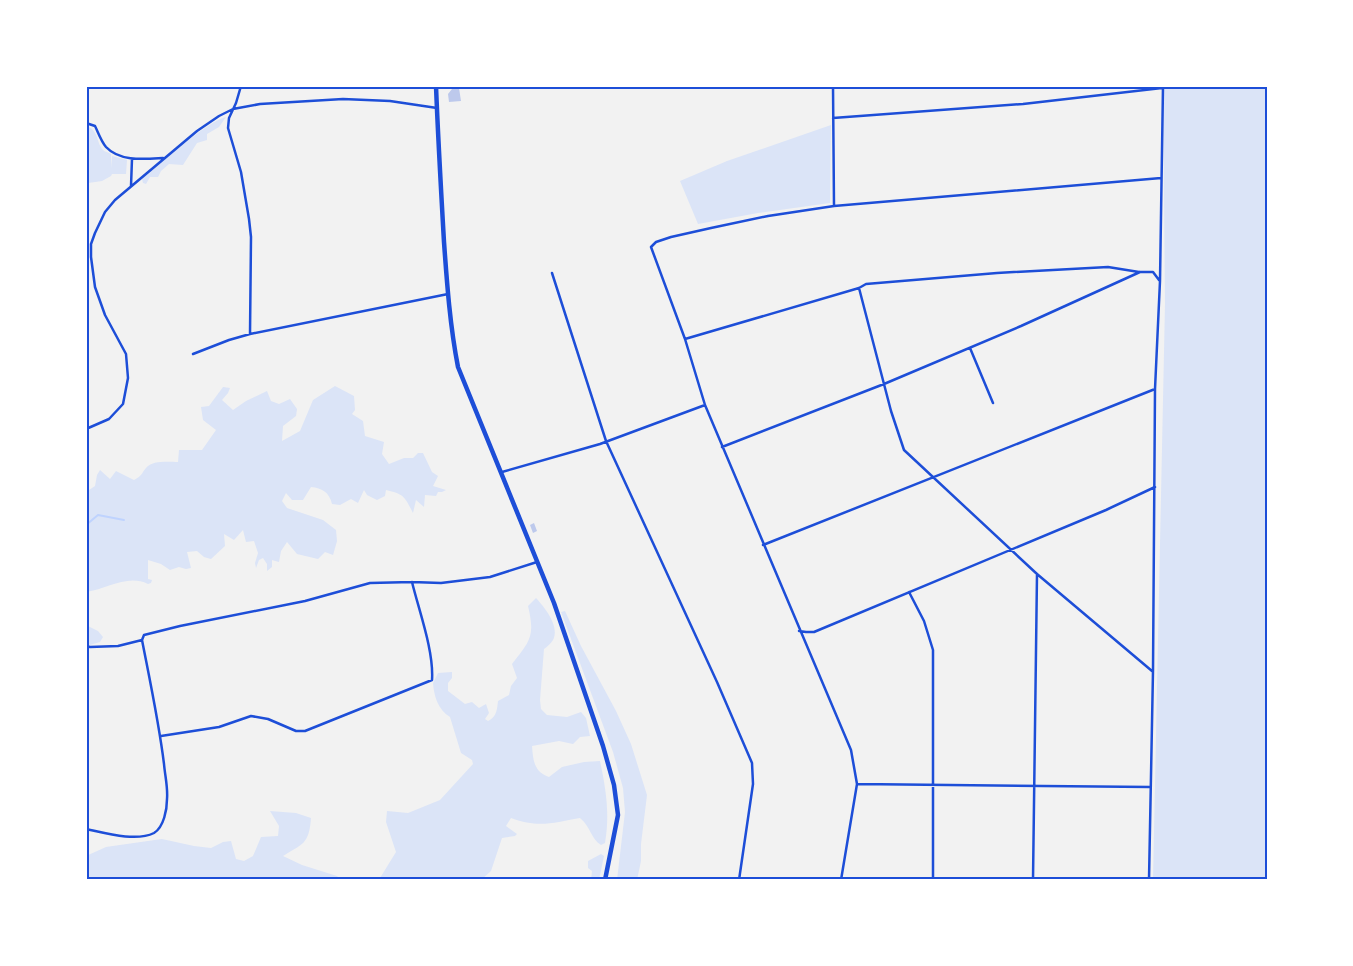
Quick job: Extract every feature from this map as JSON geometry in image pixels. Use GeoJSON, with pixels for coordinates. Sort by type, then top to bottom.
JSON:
{"type":"FeatureCollection","features":[{"type":"Feature","properties":{"kind":"main road"},"geometry":{"type":"LineString","coordinates":[[436,86],[448,294],[452,336],[458,367],[554,603],[603,746],[614,785],[618,815],[604,880]]}},
{"type":"Feature","properties":{"kind":"street"},"geometry":{"type":"LineString","coordinates":[[241,86],[229,118],[228,128],[241,172],[251,237],[250,334]]}},
{"type":"Feature","properties":{"kind":"street"},"geometry":{"type":"LineString","coordinates":[[833,86],[834,206]]}},
{"type":"Feature","properties":{"kind":"street"},"geometry":{"type":"LineString","coordinates":[[833,118],[1023,104],[1163,87],[1160,281],[1155,389],[1149,880]]}},
{"type":"Feature","properties":{"kind":"street"},"geometry":{"type":"LineString","coordinates":[[86,429],[109,419],[123,404],[128,378],[126,354],[105,315],[95,287],[91,244],[106,212],[131,186],[219,116],[233,109],[260,104],[343,99],[437,108]]}},
{"type":"Feature","properties":{"kind":"street"},"geometry":{"type":"LineString","coordinates":[[86,122],[95,126],[106,146],[116,154],[132,159],[164,158]]}},
{"type":"Feature","properties":{"kind":"street"},"geometry":{"type":"LineString","coordinates":[[131,186],[132,159]]}},
{"type":"Feature","properties":{"kind":"street"},"geometry":{"type":"LineString","coordinates":[[841,880],[857,784],[851,750],[704,405],[685,340],[651,247],[656,242],[672,236],[768,216],[834,206],[1161,178]]}},
{"type":"Feature","properties":{"kind":"street"},"geometry":{"type":"LineString","coordinates":[[86,246],[91,244]]}},
{"type":"Feature","properties":{"kind":"street"},"geometry":{"type":"LineString","coordinates":[[685,340],[859,288],[866,284],[1108,266],[1140,272],[1153,272],[1160,281]]}},
{"type":"Feature","properties":{"kind":"street"},"geometry":{"type":"LineString","coordinates":[[722,447],[884,384],[970,348],[1140,272]]}},
{"type":"Feature","properties":{"kind":"street"},"geometry":{"type":"LineString","coordinates":[[552,273],[606,441],[713,673],[752,763],[753,784],[739,880]]}},
{"type":"Feature","properties":{"kind":"street"},"geometry":{"type":"LineString","coordinates":[[859,288],[891,411],[904,450],[1037,574],[1153,671]]}},
{"type":"Feature","properties":{"kind":"street"},"geometry":{"type":"LineString","coordinates":[[193,354],[250,334],[448,294]]}},
{"type":"Feature","properties":{"kind":"street"},"geometry":{"type":"LineString","coordinates":[[970,348],[993,403]]}},
{"type":"Feature","properties":{"kind":"street"},"geometry":{"type":"LineString","coordinates":[[763,545],[1155,389]]}},
{"type":"Feature","properties":{"kind":"street"},"geometry":{"type":"LineString","coordinates":[[501,472],[600,444],[704,405]]}},
{"type":"Feature","properties":{"kind":"street"},"geometry":{"type":"LineString","coordinates":[[799,631],[814,632],[1115,506],[1155,487]]}},
{"type":"Feature","properties":{"kind":"street"},"geometry":{"type":"LineString","coordinates":[[86,829],[130,837],[146,836],[159,829],[167,808],[168,797],[161,736],[142,640],[144,635],[305,601],[370,583],[441,583],[490,577],[537,562]]}},
{"type":"Feature","properties":{"kind":"street"},"geometry":{"type":"LineString","coordinates":[[1032,880],[1037,574]]}},
{"type":"Feature","properties":{"kind":"street"},"geometry":{"type":"LineString","coordinates":[[161,736],[219,727],[251,716],[268,719],[296,731],[305,731],[432,680],[429,650],[412,582]]}},
{"type":"Feature","properties":{"kind":"street"},"geometry":{"type":"LineString","coordinates":[[909,592],[924,621],[933,650],[933,880]]}},
{"type":"Feature","properties":{"kind":"street"},"geometry":{"type":"LineString","coordinates":[[86,646],[118,646],[142,640]]}},
{"type":"Feature","properties":{"kind":"street"},"geometry":{"type":"LineString","coordinates":[[857,784],[1150,786]]}},
{"type":"Feature","properties":{"kind":"shaded area"},"geometry":{"type":"Polygon","coordinates":[[[1163,86],[1267,86],[1267,880],[1153,880],[1165,304],[1163,86]]]}},
{"type":"Feature","properties":{"kind":"shaded area"},"geometry":{"type":"Polygon","coordinates":[[[226,117],[219,127],[207,134],[207,140],[197,143],[183,165],[169,164],[161,171],[158,177],[150,177],[146,184],[143,183],[142,179],[183,144],[207,126],[226,117]]]}},
{"type":"Feature","properties":{"kind":"shaded area"},"geometry":{"type":"Polygon","coordinates":[[[831,125],[830,203],[698,224],[680,181],[727,161],[831,125]]]}},
{"type":"Feature","properties":{"kind":"shaded area"},"geometry":{"type":"Polygon","coordinates":[[[86,126],[93,130],[103,150],[111,154],[111,168],[112,156],[127,160],[126,174],[112,174],[102,181],[88,183],[86,192],[86,126]]]}},
{"type":"Feature","properties":{"kind":"shaded area"},"geometry":{"type":"Polygon","coordinates":[[[335,386],[354,396],[355,410],[352,414],[363,421],[365,436],[384,442],[382,454],[389,464],[404,458],[413,458],[418,453],[423,453],[432,472],[438,476],[433,486],[446,490],[438,492],[436,496],[425,495],[424,507],[416,500],[413,513],[403,497],[386,490],[385,496],[377,500],[367,495],[364,490],[358,503],[351,499],[340,505],[332,504],[327,494],[322,490],[311,487],[303,500],[292,500],[286,493],[282,501],[287,508],[323,520],[336,530],[337,541],[333,555],[325,552],[318,559],[297,554],[287,542],[281,551],[279,562],[272,560],[272,567],[267,571],[267,564],[263,558],[259,560],[256,568],[255,563],[258,553],[254,541],[246,542],[243,530],[234,540],[224,534],[225,546],[211,559],[204,557],[197,551],[187,552],[191,568],[179,567],[170,570],[161,564],[148,560],[148,579],[152,580],[151,583],[125,581],[86,592],[86,490],[95,486],[100,470],[110,479],[116,471],[134,480],[149,465],[161,462],[178,462],[179,450],[202,450],[216,430],[203,420],[201,407],[209,406],[223,387],[230,388],[222,400],[233,410],[246,401],[267,391],[271,401],[279,404],[290,399],[297,409],[296,416],[283,426],[282,441],[300,431],[313,400],[335,386]]]}},
{"type":"Feature","properties":{"kind":"shaded area"},"geometry":{"type":"Polygon","coordinates":[[[536,598],[555,629],[553,640],[544,649],[541,709],[547,715],[567,717],[581,712],[586,718],[590,736],[580,737],[573,744],[559,741],[532,746],[535,765],[540,772],[549,777],[562,767],[584,762],[600,761],[607,802],[605,843],[601,845],[598,842],[580,818],[538,824],[511,818],[506,826],[517,834],[502,838],[491,871],[481,880],[377,880],[396,852],[386,822],[387,811],[408,813],[440,800],[473,764],[472,760],[461,753],[450,717],[442,711],[437,702],[433,683],[438,673],[452,672],[452,678],[448,683],[448,691],[465,704],[472,702],[479,708],[486,704],[489,713],[485,719],[488,721],[491,719],[496,713],[498,701],[509,695],[511,686],[517,678],[512,664],[524,649],[530,637],[531,624],[528,606],[536,598]]]}},
{"type":"Feature","properties":{"kind":"shaded area"},"geometry":{"type":"Polygon","coordinates":[[[565,611],[631,744],[647,795],[641,844],[641,861],[637,880],[617,880],[625,812],[623,788],[613,752],[561,612],[565,611]]]}},
{"type":"Feature","properties":{"kind":"shaded area"},"geometry":{"type":"Polygon","coordinates":[[[86,625],[98,631],[103,637],[100,642],[90,645],[86,643],[86,625]]]}},
{"type":"Feature","properties":{"kind":"shaded area"},"geometry":{"type":"Polygon","coordinates":[[[270,811],[296,813],[311,818],[306,839],[300,846],[283,856],[302,865],[337,876],[341,880],[86,880],[86,856],[106,847],[162,839],[211,848],[223,842],[231,841],[236,859],[244,861],[253,856],[261,837],[278,836],[279,826],[270,811]]]}},
{"type":"Feature","properties":{"kind":"shaded area"},"geometry":{"type":"Polygon","coordinates":[[[601,854],[604,856],[599,880],[591,880],[592,871],[588,868],[588,861],[601,854]]]}},
{"type":"Feature","properties":{"kind":"building"},"geometry":{"type":"Polygon","coordinates":[[[459,88],[461,101],[449,102],[448,94],[452,89],[459,88]]]}},
{"type":"Feature","properties":{"kind":"building"},"geometry":{"type":"Polygon","coordinates":[[[534,523],[537,531],[533,533],[530,525],[534,523]]]}},
{"type":"Feature","properties":{"kind":"waterway"},"geometry":{"type":"LineString","coordinates":[[86,525],[98,515],[124,520]]}}]}
